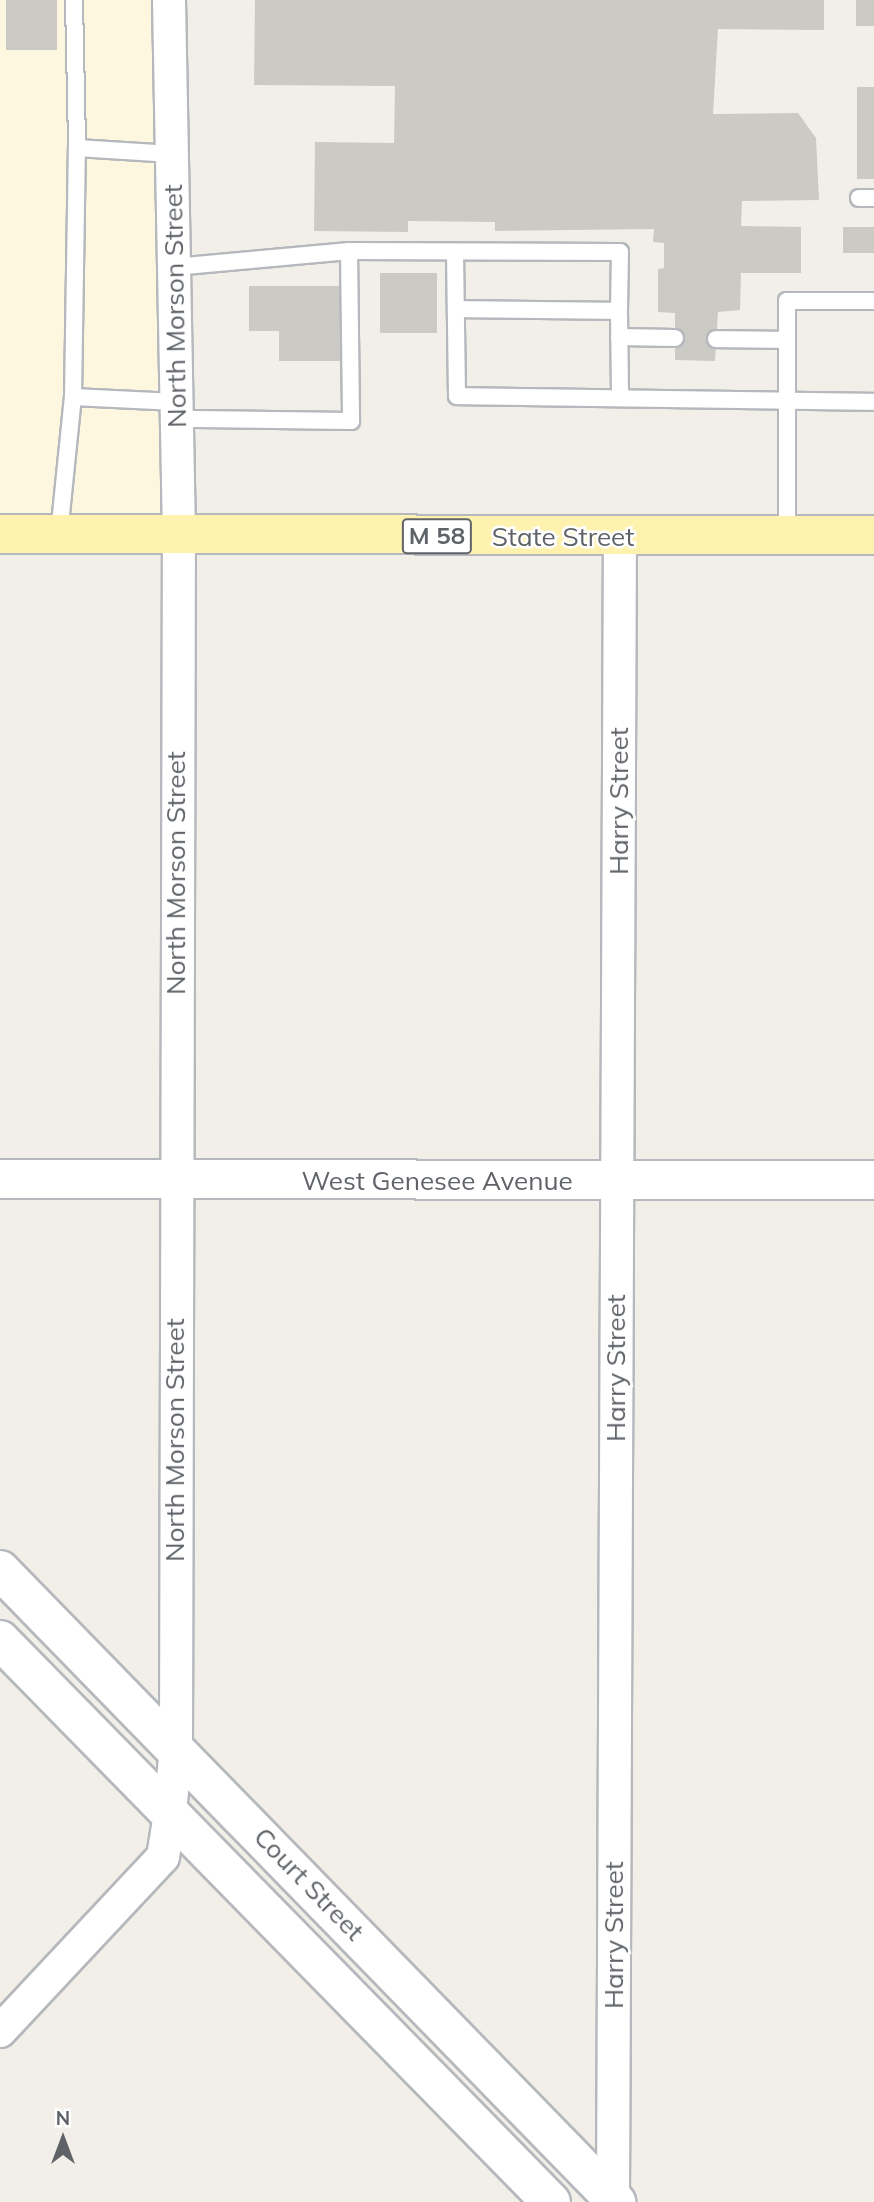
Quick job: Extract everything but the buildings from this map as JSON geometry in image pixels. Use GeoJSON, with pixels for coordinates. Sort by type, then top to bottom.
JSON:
{"type":"FeatureCollection","features":[{"type":"Feature","properties":{"kind":"main road","name":"State Street"},"geometry":{"type":"LineString","coordinates":[[0,534],[620,537],[874,535]]}},
{"type":"Feature","properties":{"kind":"main road","name":"West Genesee Avenue"},"geometry":{"type":"LineString","coordinates":[[0,1179],[874,1181]]}},
{"type":"Feature","properties":{"kind":"main road","name":"Court Street"},"geometry":{"type":"LineString","coordinates":[[0,1570],[176,1746],[614,2201]]}},
{"type":"Feature","properties":{"kind":"main road","name":"Court Street"},"geometry":{"type":"LineString","coordinates":[[0,1640],[551,2202]]}},
{"type":"Feature","properties":{"kind":"street","name":"North Morson Street"},"geometry":{"type":"LineString","coordinates":[[0,2031],[163,1857],[176,1746],[178,535],[169,0]]}},
{"type":"Feature","properties":{"kind":"street","name":"Harry Street"},"geometry":{"type":"LineString","coordinates":[[614,2201],[620,537]]}},
{"type":"Feature","properties":{"kind":"lane"},"geometry":{"type":"LineString","coordinates":[[59,534],[73,397],[77,148],[74,0]]}},
{"type":"Feature","properties":{"kind":"lane"},"geometry":{"type":"LineString","coordinates":[[77,148],[172,154]]}},
{"type":"Feature","properties":{"kind":"lane"},"geometry":{"type":"LineString","coordinates":[[73,397],[176,410],[351,421],[349,251]]}},
{"type":"Feature","properties":{"kind":"lane"},"geometry":{"type":"LineString","coordinates":[[174,267],[349,251],[620,252],[620,398]]}},
{"type":"Feature","properties":{"kind":"lane"},"geometry":{"type":"LineString","coordinates":[[455,253],[458,309],[457,396],[874,402]]}},
{"type":"Feature","properties":{"kind":"lane"},"geometry":{"type":"LineString","coordinates":[[787,535],[787,301],[874,301]]}},
{"type":"Feature","properties":{"kind":"lane"},"geometry":{"type":"LineString","coordinates":[[458,309],[619,312]]}},
{"type":"Feature","properties":{"kind":"lane"},"geometry":{"type":"LineString","coordinates":[[619,337],[675,338]]}},
{"type":"Feature","properties":{"kind":"lane"},"geometry":{"type":"LineString","coordinates":[[716,339],[787,340]]}},
{"type":"Feature","properties":{"kind":"shaded area"},"geometry":{"type":"Polygon","coordinates":[[[0,0],[169,0],[179,535],[0,534],[0,0]]]}}]}
